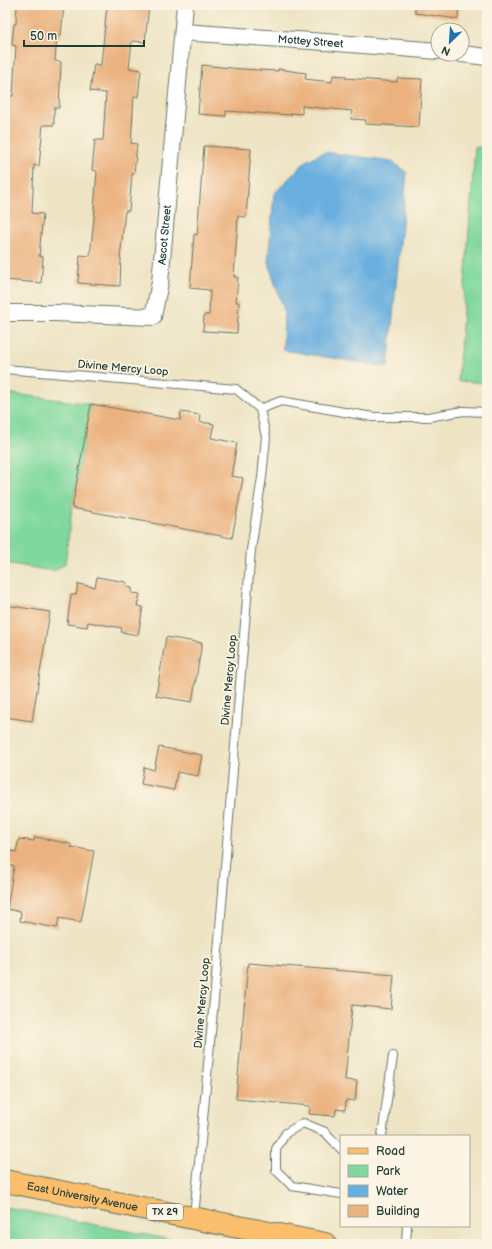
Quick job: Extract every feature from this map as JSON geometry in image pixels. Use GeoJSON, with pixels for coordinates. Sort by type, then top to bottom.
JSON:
{"type":"FeatureCollection","features":[{"type":"Feature","properties":{"kind":"main road","name":"East University Avenue"},"geometry":{"type":"LineString","coordinates":[[5,1181],[325,1244]]}},
{"type":"Feature","properties":{"kind":"street","name":"Ascot Street"},"geometry":{"type":"LineString","coordinates":[[5,312],[153,317],[160,282],[185,5]]}},
{"type":"Feature","properties":{"kind":"street","name":"Mottey Street"},"geometry":{"type":"LineString","coordinates":[[183,32],[430,50]]}},
{"type":"Feature","properties":{"kind":"street"},"geometry":{"type":"LineString","coordinates":[[470,55],[487,57]]}},
{"type":"Feature","properties":{"kind":"lane","name":"Divine Mercy Loop"},"geometry":{"type":"LineString","coordinates":[[5,369],[236,389],[260,409],[266,437],[262,477],[251,550],[215,989],[194,1217]]}},
{"type":"Feature","properties":{"kind":"lane"},"geometry":{"type":"LineString","coordinates":[[260,409],[281,401],[373,417],[428,417],[463,411],[487,412]]}},
{"type":"Feature","properties":{"kind":"lane"},"geometry":{"type":"LineString","coordinates":[[382,1135],[393,1056]]}},
{"type":"Feature","properties":{"kind":"lane"},"geometry":{"type":"LineString","coordinates":[[340,1148],[325,1132],[303,1123],[286,1133],[276,1149],[276,1170],[292,1186],[340,1194]]}},
{"type":"Feature","properties":{"kind":"lane"},"geometry":{"type":"LineString","coordinates":[[406,1244],[407,1227]]}},
{"type":"Feature","properties":{"kind":"green space"},"geometry":{"type":"Polygon","coordinates":[[[475,147],[487,148],[487,383],[458,381],[475,147]]]}},
{"type":"Feature","properties":{"kind":"green space"},"geometry":{"type":"Polygon","coordinates":[[[5,393],[91,404],[72,508],[65,564],[53,571],[5,563],[5,393]]]}},
{"type":"Feature","properties":{"kind":"green space"},"geometry":{"type":"Polygon","coordinates":[[[5,1207],[193,1244],[5,1244],[5,1207]]]}},
{"type":"Feature","properties":{"kind":"water"},"geometry":{"type":"Polygon","coordinates":[[[324,152],[392,161],[407,173],[388,367],[283,350],[284,310],[268,262],[274,194],[306,161],[324,152]]]}},
{"type":"Feature","properties":{"kind":"building"},"geometry":{"type":"Polygon","coordinates":[[[17,5],[64,5],[61,35],[57,36],[55,61],[61,62],[59,108],[54,108],[54,125],[43,125],[39,166],[34,165],[32,213],[43,214],[39,256],[43,257],[41,283],[5,280],[5,133],[7,133],[9,96],[13,96],[16,46],[12,45],[14,24],[16,24],[17,5]]]}},
{"type":"Feature","properties":{"kind":"building"},"geometry":{"type":"Polygon","coordinates":[[[107,5],[149,5],[145,42],[132,41],[129,68],[141,70],[138,97],[134,96],[131,143],[137,144],[134,174],[132,174],[129,211],[125,211],[120,258],[120,286],[78,283],[80,255],[90,256],[97,171],[92,170],[95,140],[103,140],[106,93],[90,91],[94,64],[101,65],[107,5]]]}},
{"type":"Feature","properties":{"kind":"building"},"geometry":{"type":"Polygon","coordinates":[[[415,5],[459,5],[458,19],[415,13],[415,5]]]}},
{"type":"Feature","properties":{"kind":"building"},"geometry":{"type":"Polygon","coordinates":[[[202,65],[278,71],[278,69],[306,73],[305,79],[332,82],[333,75],[346,76],[345,78],[397,82],[397,78],[422,79],[419,127],[365,124],[366,120],[351,119],[352,111],[302,106],[302,114],[291,113],[291,115],[226,111],[226,116],[198,114],[202,65]]]}},
{"type":"Feature","properties":{"kind":"building"},"geometry":{"type":"Polygon","coordinates":[[[204,146],[251,149],[246,217],[238,216],[234,277],[238,277],[236,302],[239,302],[237,333],[203,331],[204,315],[209,315],[210,290],[190,288],[194,234],[197,235],[204,146]]]}},
{"type":"Feature","properties":{"kind":"building"},"geometry":{"type":"Polygon","coordinates":[[[91,404],[180,420],[181,412],[200,415],[199,422],[214,424],[211,438],[237,443],[231,476],[243,478],[232,538],[72,508],[91,404]]]}},
{"type":"Feature","properties":{"kind":"building"},"geometry":{"type":"Polygon","coordinates":[[[97,577],[126,582],[127,587],[132,588],[132,593],[140,594],[137,606],[143,607],[138,635],[121,632],[122,628],[88,622],[87,627],[67,624],[71,595],[76,595],[78,584],[95,587],[97,577]]]}},
{"type":"Feature","properties":{"kind":"building"},"geometry":{"type":"Polygon","coordinates":[[[5,605],[50,612],[32,721],[5,717],[5,605]]]}},
{"type":"Feature","properties":{"kind":"building"},"geometry":{"type":"Polygon","coordinates":[[[166,637],[202,643],[192,702],[156,696],[166,637]]]}},
{"type":"Feature","properties":{"kind":"building"},"geometry":{"type":"Polygon","coordinates":[[[159,747],[202,755],[198,776],[177,772],[174,790],[141,784],[144,767],[154,770],[159,747]]]}},
{"type":"Feature","properties":{"kind":"building"},"geometry":{"type":"Polygon","coordinates":[[[35,837],[71,844],[71,847],[94,851],[81,922],[59,918],[57,928],[20,921],[21,912],[7,909],[14,866],[5,865],[5,850],[16,852],[19,839],[34,841],[35,837]]]}},
{"type":"Feature","properties":{"kind":"building"},"geometry":{"type":"Polygon","coordinates":[[[248,963],[394,975],[391,1009],[352,1005],[345,1080],[357,1081],[355,1101],[346,1100],[345,1110],[336,1109],[335,1116],[309,1114],[310,1106],[236,1099],[248,963]]]}}]}
